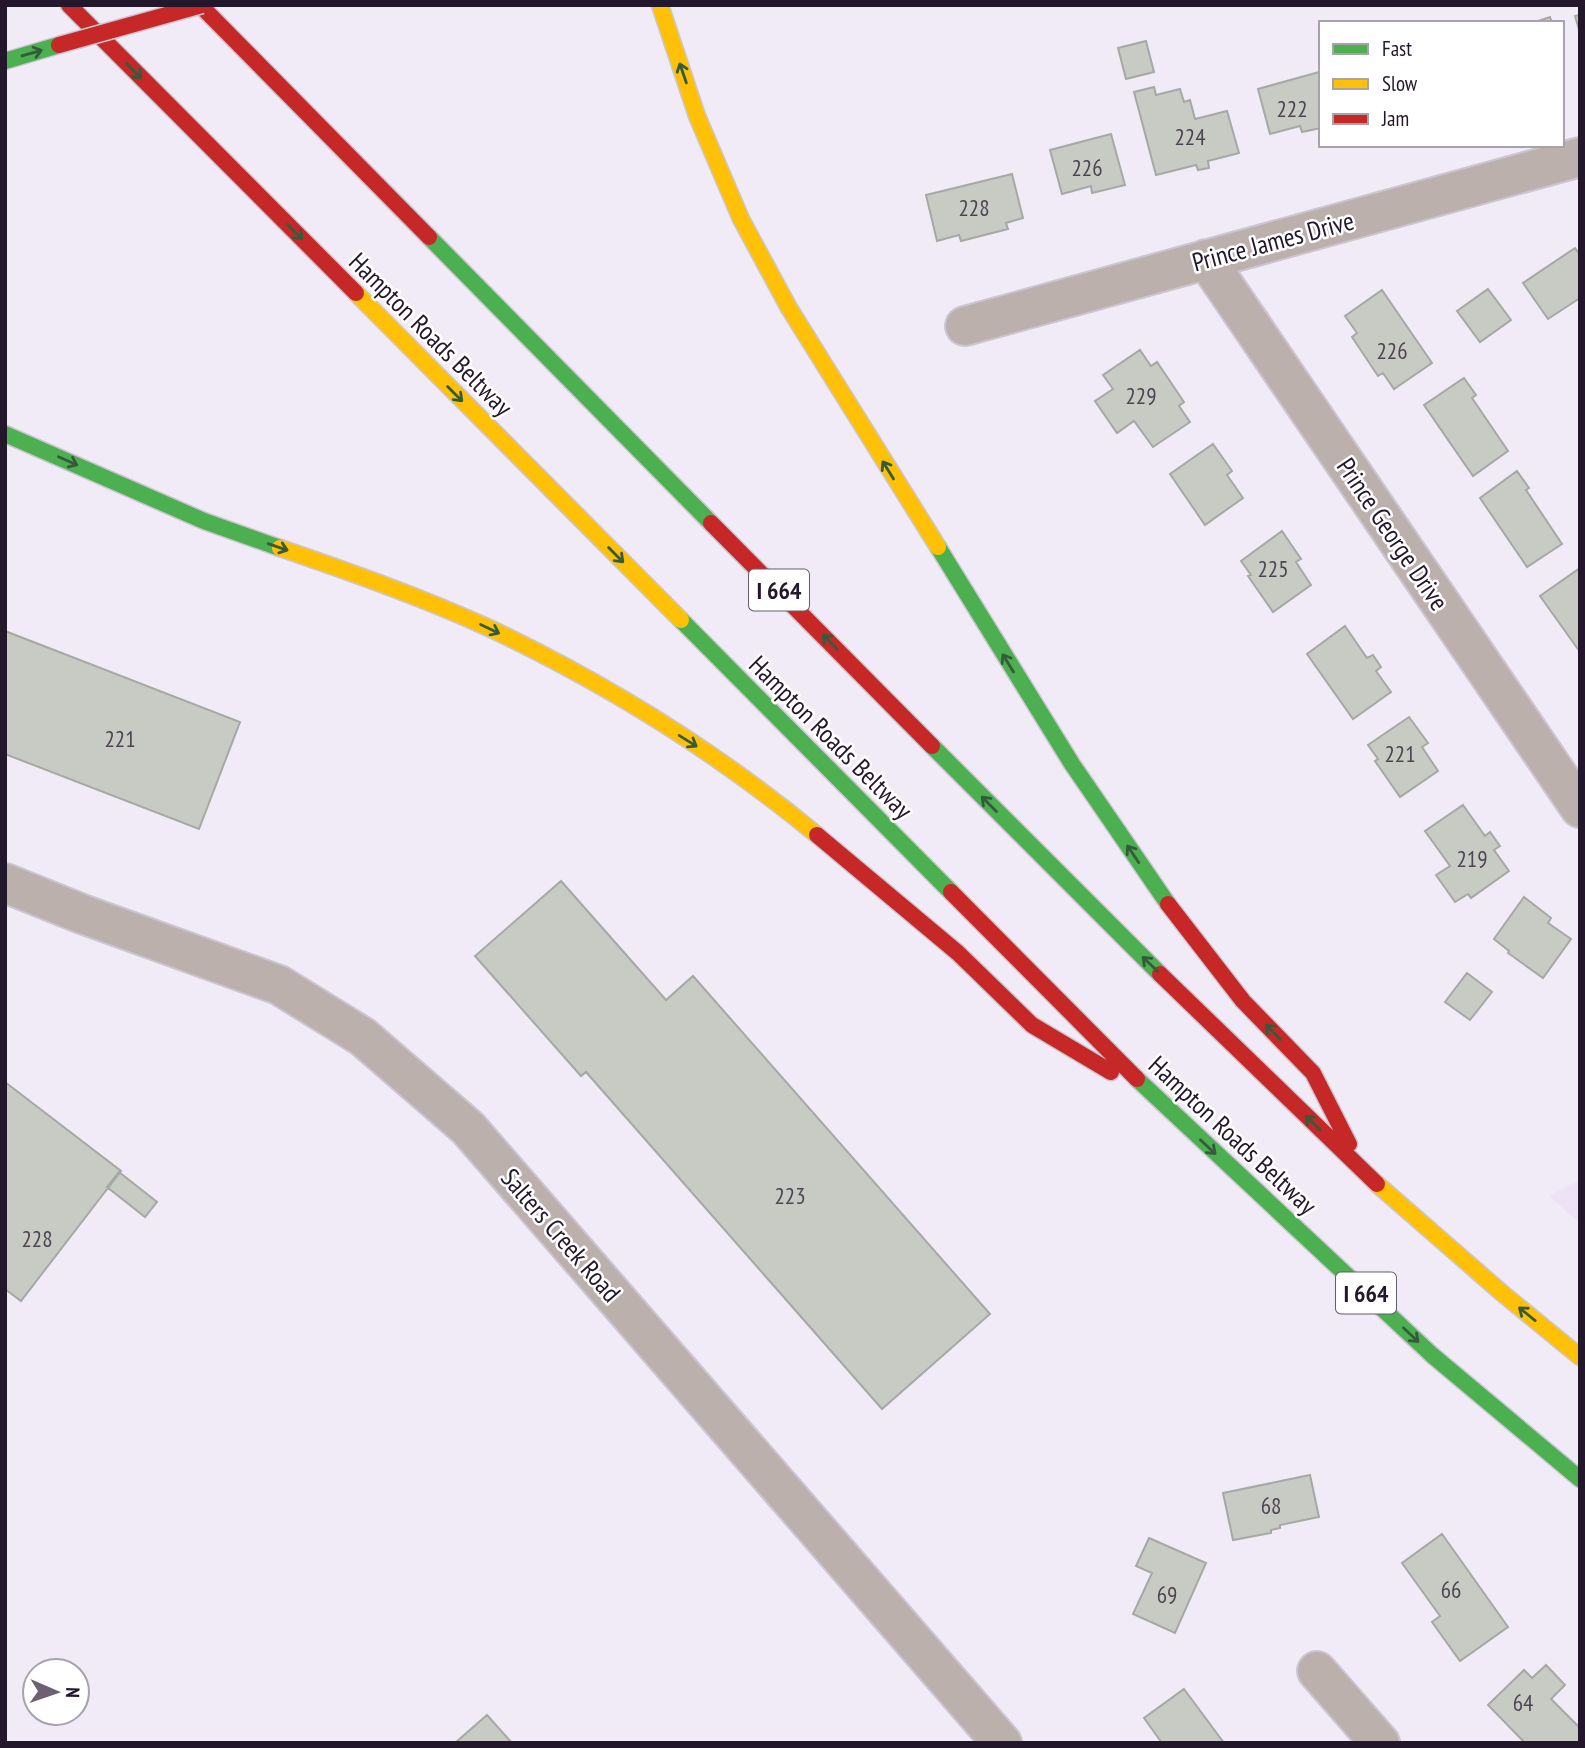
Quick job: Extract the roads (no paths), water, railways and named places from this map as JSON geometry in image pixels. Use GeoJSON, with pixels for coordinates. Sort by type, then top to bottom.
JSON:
{"type":"FeatureCollection","features":[{"type":"Feature","properties":{"kind":"main road","name":"Hampton Roads Beltway"},"geometry":{"type":"LineString","coordinates":[[69,5],[1158,1100],[1432,1355],[1580,1479]]}},
{"type":"Feature","properties":{"kind":"main road"},"geometry":{"type":"LineString","coordinates":[[5,61],[201,5]]}},
{"type":"Feature","properties":{"kind":"main road","name":"I 664"},"geometry":{"type":"LineString","coordinates":[[201,5],[1056,872],[1362,1171],[1580,1357]]}},
{"type":"Feature","properties":{"kind":"main road"},"geometry":{"type":"LineString","coordinates":[[660,5],[697,116],[741,219],[789,308],[1072,764],[1182,925],[1243,1001],[1312,1073],[1362,1171]]}},
{"type":"Feature","properties":{"kind":"main road"},"geometry":{"type":"LineString","coordinates":[[5,434],[204,521],[370,579],[488,628],[600,686],[772,798],[958,953],[1032,1025],[1158,1100]]}},
{"type":"Feature","properties":{"kind":"street","name":"Prince James Drive"},"geometry":{"type":"LineString","coordinates":[[965,326],[1580,157]]}},
{"type":"Feature","properties":{"kind":"street","name":"Prince George Drive"},"geometry":{"type":"LineString","coordinates":[[1206,259],[1580,808]]}},
{"type":"Feature","properties":{"kind":"street","name":"Salters Creek Road"},"geometry":{"type":"LineString","coordinates":[[5,883],[82,914],[279,985],[363,1037],[468,1128],[1002,1743]]}},
{"type":"Feature","properties":{"kind":"street"},"geometry":{"type":"LineString","coordinates":[[1317,1671],[1380,1743]]}}]}
